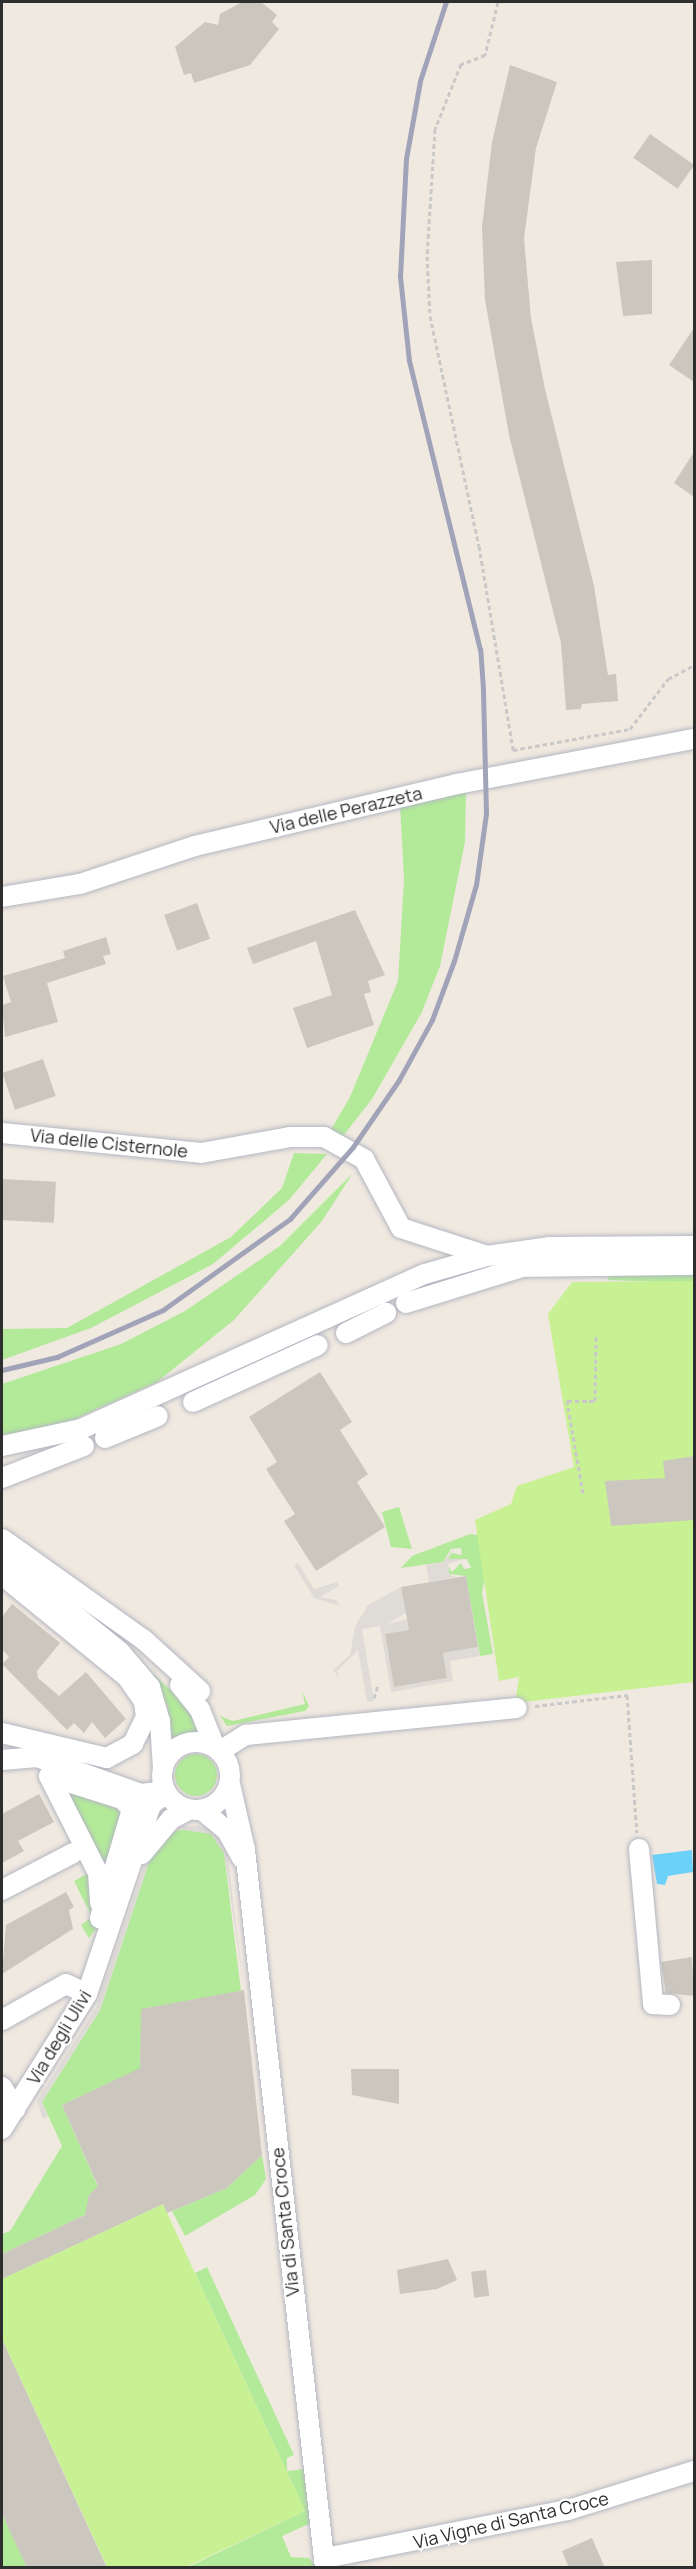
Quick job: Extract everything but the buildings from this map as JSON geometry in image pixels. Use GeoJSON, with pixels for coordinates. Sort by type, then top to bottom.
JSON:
{"type":"FeatureCollection","features":[{"type":"Feature","properties":{"kind":"street","name":"Via delle Perazzeta"},"geometry":{"type":"LineString","coordinates":[[2,897],[81,884],[195,846],[457,784],[694,739]]}},
{"type":"Feature","properties":{"kind":"street","name":"Via delle Cisternole"},"geometry":{"type":"LineString","coordinates":[[2,1133],[201,1153],[290,1137],[324,1137],[363,1159],[401,1228],[487,1256]]}},
{"type":"Feature","properties":{"kind":"street","name":"Via delle Cisternole"},"geometry":{"type":"LineString","coordinates":[[2,1446],[39,1441],[94,1439],[426,1274],[487,1256],[550,1247],[694,1246]]}},
{"type":"Feature","properties":{"kind":"street"},"geometry":{"type":"LineString","coordinates":[[406,1303],[522,1267],[694,1265]]}},
{"type":"Feature","properties":{"kind":"street"},"geometry":{"type":"LineString","coordinates":[[346,1333],[386,1313]]}},
{"type":"Feature","properties":{"kind":"street"},"geometry":{"type":"LineString","coordinates":[[193,1402],[318,1345]]}},
{"type":"Feature","properties":{"kind":"street"},"geometry":{"type":"LineString","coordinates":[[2,1478],[94,1439],[158,1416]]}},
{"type":"Feature","properties":{"kind":"street","name":"Via delle Cisternole"},"geometry":{"type":"LineString","coordinates":[[2,1461],[39,1441]]}},
{"type":"Feature","properties":{"kind":"street"},"geometry":{"type":"LineString","coordinates":[[2,1557],[81,1618],[140,1673],[160,1721],[166,1792]]}},
{"type":"Feature","properties":{"kind":"street"},"geometry":{"type":"LineString","coordinates":[[2,1557],[144,1640],[200,1691]]}},
{"type":"Feature","properties":{"kind":"street"},"geometry":{"type":"LineString","coordinates":[[2,1557],[127,1677],[144,1701],[146,1716],[133,1744],[107,1758],[2,1733]]}},
{"type":"Feature","properties":{"kind":"street"},"geometry":{"type":"LineString","coordinates":[[81,1618],[161,1666],[200,1710],[217,1749],[231,1770],[230,1784],[247,1876]]}},
{"type":"Feature","properties":{"kind":"street"},"geometry":{"type":"LineString","coordinates":[[163,1769],[183,1744],[217,1749],[246,1735],[517,1708]]}},
{"type":"Feature","properties":{"kind":"street"},"geometry":{"type":"LineString","coordinates":[[53,1762],[88,1766],[126,1760],[147,1744],[160,1721]]}},
{"type":"Feature","properties":{"kind":"street"},"geometry":{"type":"LineString","coordinates":[[2,1760],[37,1757],[141,1794],[166,1792],[195,1810],[232,1840],[247,1876]]}},
{"type":"Feature","properties":{"kind":"street"},"geometry":{"type":"LineString","coordinates":[[49,1776],[122,1799],[132,1809],[100,1918],[98,1874],[49,1776]]}},
{"type":"Feature","properties":{"kind":"street"},"geometry":{"type":"LineString","coordinates":[[195,1810],[219,1801],[230,1784]]}},
{"type":"Feature","properties":{"kind":"street","name":"Via degli Ulivi"},"geometry":{"type":"LineString","coordinates":[[2,2129],[87,1994],[132,1872],[151,1805],[166,1792]]}},
{"type":"Feature","properties":{"kind":"street","name":"Via degli Ulivi"},"geometry":{"type":"LineString","coordinates":[[132,1872],[149,1841],[195,1810]]}},
{"type":"Feature","properties":{"kind":"street"},"geometry":{"type":"LineString","coordinates":[[639,1850],[653,2004],[670,2005]]}},
{"type":"Feature","properties":{"kind":"street"},"geometry":{"type":"LineString","coordinates":[[2,1890],[73,1853]]}},
{"type":"Feature","properties":{"kind":"street","name":"Via di Santa Croce"},"geometry":{"type":"LineString","coordinates":[[247,1876],[325,2563]]}},
{"type":"Feature","properties":{"kind":"street"},"geometry":{"type":"LineString","coordinates":[[2,2020],[66,1984],[87,1994]]}},
{"type":"Feature","properties":{"kind":"street"},"geometry":{"type":"LineString","coordinates":[[2,2087],[15,2109]]}},
{"type":"Feature","properties":{"kind":"street","name":"Via Vigne di Santa Croce"},"geometry":{"type":"LineString","coordinates":[[325,2563],[568,2510],[694,2470]]}},
{"type":"Feature","properties":{"kind":"path"},"geometry":{"type":"LineString","coordinates":[[498,2],[485,55],[461,64],[435,129],[427,256],[430,316],[479,546],[513,750],[630,729],[668,680],[694,665]]}},
{"type":"Feature","properties":{"kind":"path"},"geometry":{"type":"LineString","coordinates":[[583,1493],[567,1401],[595,1401],[596,1336]]}},
{"type":"Feature","properties":{"kind":"path"},"geometry":{"type":"LineString","coordinates":[[374,1698],[378,1685]]}},
{"type":"Feature","properties":{"kind":"path"},"geometry":{"type":"LineString","coordinates":[[517,1708],[627,1695],[639,1850]]}},
{"type":"Feature","properties":{"kind":"green space"},"geometry":{"type":"Polygon","coordinates":[[[466,791],[465,842],[440,966],[422,1012],[372,1099],[339,1141],[329,1133],[350,1097],[398,981],[404,879],[400,805],[466,791]]]}},
{"type":"Feature","properties":{"kind":"green space"},"geometry":{"type":"Polygon","coordinates":[[[294,1153],[327,1154],[289,1200],[213,1264],[91,1328],[2,1360],[2,1329],[67,1328],[231,1237],[282,1188],[294,1153]]]}},
{"type":"Feature","properties":{"kind":"green space"},"geometry":{"type":"Polygon","coordinates":[[[353,1173],[322,1221],[234,1320],[157,1382],[73,1420],[2,1438],[2,1384],[121,1344],[185,1311],[280,1246],[353,1173]]]}},
{"type":"Feature","properties":{"kind":"green space"},"geometry":{"type":"Polygon","coordinates":[[[609,1262],[694,1265],[693,1283],[608,1280],[609,1262]]]}},
{"type":"Feature","properties":{"kind":"green space"},"geometry":{"type":"Polygon","coordinates":[[[694,1281],[694,1682],[515,1703],[519,1677],[499,1681],[475,1520],[511,1504],[517,1486],[574,1467],[548,1314],[572,1282],[694,1281]]]}},
{"type":"Feature","properties":{"kind":"green space"},"geometry":{"type":"Polygon","coordinates":[[[399,1507],[412,1549],[391,1547],[382,1512],[399,1507]]]}},
{"type":"Feature","properties":{"kind":"green space"},"geometry":{"type":"Polygon","coordinates":[[[470,1534],[478,1535],[486,1570],[482,1593],[493,1654],[480,1656],[466,1576],[449,1574],[448,1566],[452,1572],[461,1563],[464,1569],[471,1568],[467,1559],[447,1560],[452,1553],[462,1555],[461,1548],[451,1549],[443,1562],[401,1568],[412,1556],[470,1534]]]}},
{"type":"Feature","properties":{"kind":"green space"},"geometry":{"type":"Polygon","coordinates":[[[151,1672],[188,1706],[202,1736],[170,1737],[168,1708],[151,1672]]]}},
{"type":"Feature","properties":{"kind":"green space"},"geometry":{"type":"Polygon","coordinates":[[[302,1691],[309,1706],[305,1711],[227,1726],[220,1716],[233,1721],[305,1704],[302,1691]]]}},
{"type":"Feature","properties":{"kind":"green space"},"geometry":{"type":"Polygon","coordinates":[[[196,1754],[204,1755],[211,1760],[216,1767],[216,1783],[211,1790],[204,1795],[196,1796],[188,1795],[181,1790],[176,1783],[175,1775],[176,1767],[181,1760],[188,1755],[196,1754]]]}},
{"type":"Feature","properties":{"kind":"green space"},"geometry":{"type":"Polygon","coordinates":[[[49,1777],[128,1803],[97,1928],[89,1938],[81,1925],[92,1917],[74,1881],[96,1869],[49,1777]]]}},
{"type":"Feature","properties":{"kind":"green space"},"geometry":{"type":"Polygon","coordinates":[[[189,1827],[211,1834],[224,1853],[241,1991],[142,2009],[139,2097],[122,2077],[62,2105],[98,2187],[89,2195],[87,2214],[2,2254],[2,2234],[10,2231],[62,2146],[42,2102],[100,2010],[152,1853],[166,1834],[189,1827]]]}},
{"type":"Feature","properties":{"kind":"green space"},"geometry":{"type":"Polygon","coordinates":[[[262,2155],[266,2179],[255,2195],[185,2236],[172,2211],[227,2188],[262,2155]]]}},
{"type":"Feature","properties":{"kind":"green space"},"geometry":{"type":"Polygon","coordinates":[[[163,2204],[305,2511],[186,2567],[107,2567],[2,2339],[2,2279],[163,2204]]]}},
{"type":"Feature","properties":{"kind":"green space"},"geometry":{"type":"Polygon","coordinates":[[[207,2267],[294,2455],[287,2458],[287,2471],[305,2469],[311,2523],[282,2536],[291,2557],[309,2558],[316,2567],[186,2568],[305,2511],[195,2273],[207,2267]]]}},
{"type":"Feature","properties":{"kind":"green space"},"geometry":{"type":"Polygon","coordinates":[[[2,2514],[27,2567],[2,2567],[2,2514]]]}},
{"type":"Feature","properties":{"kind":"shaded area"},"geometry":{"type":"Polygon","coordinates":[[[455,1547],[448,1559],[464,1559],[448,1564],[449,1574],[456,1577],[429,1582],[426,1565],[443,1562],[455,1547]]]}},
{"type":"Feature","properties":{"kind":"shaded area"},"geometry":{"type":"Polygon","coordinates":[[[298,1563],[314,1589],[337,1582],[339,1586],[320,1597],[336,1600],[340,1606],[314,1598],[294,1565],[298,1563]]]}},
{"type":"Feature","properties":{"kind":"shaded area"},"geometry":{"type":"Polygon","coordinates":[[[401,1587],[406,1613],[387,1624],[407,1619],[409,1630],[385,1635],[394,1687],[447,1678],[443,1653],[478,1647],[480,1656],[450,1661],[453,1681],[391,1692],[380,1626],[362,1629],[374,1701],[367,1702],[358,1650],[337,1671],[339,1678],[333,1670],[350,1655],[355,1626],[368,1605],[401,1587]]]}},
{"type":"Feature","properties":{"kind":"shaded area"},"geometry":{"type":"Polygon","coordinates":[[[175,1826],[202,1826],[213,1831],[227,1851],[244,1990],[224,1853],[211,1834],[177,1829],[152,1853],[100,2010],[42,2102],[48,2116],[43,2119],[37,2101],[96,2008],[149,1853],[175,1826]]]}},
{"type":"Feature","properties":{"kind":"water"},"geometry":{"type":"Polygon","coordinates":[[[692,1850],[693,1872],[668,1876],[665,1885],[657,1884],[652,1855],[692,1850]]]}},
{"type":"Feature","properties":{"kind":"railway"},"geometry":{"type":"LineString","coordinates":[[2,1370],[57,1357],[163,1310],[290,1219],[353,1147],[399,1080],[432,1020],[454,961],[476,885],[486,814],[480,650],[409,361],[400,277],[406,159],[420,81],[446,2]]}}]}
